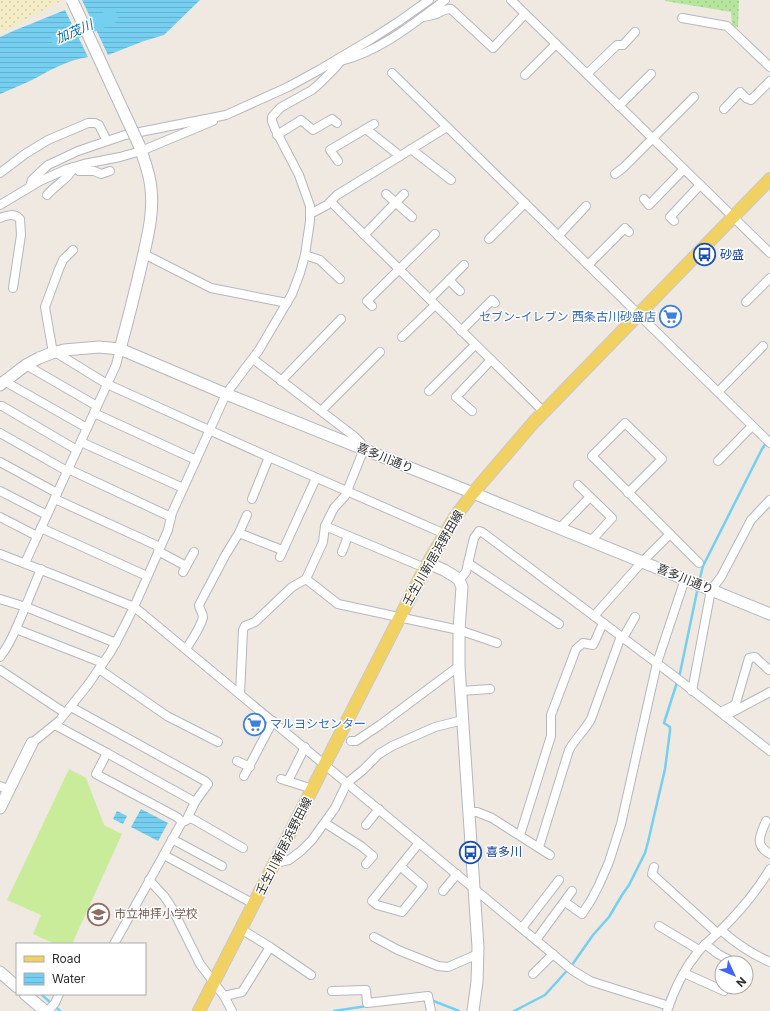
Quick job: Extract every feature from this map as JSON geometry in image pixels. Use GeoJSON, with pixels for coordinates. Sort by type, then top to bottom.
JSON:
{"type":"FeatureCollection","features":[{"type":"Feature","properties":{"kind":"main road","name":"壬生川新居浜野田線"},"geometry":{"type":"LineString","coordinates":[[199,1011],[426,566],[472,493],[544,412],[770,179]]}},
{"type":"Feature","properties":{"kind":"street"},"geometry":{"type":"LineString","coordinates":[[25,563],[116,365],[144,254],[151,214],[152,190],[140,148],[72,0]]}},
{"type":"Feature","properties":{"kind":"street"},"geometry":{"type":"LineString","coordinates":[[0,205],[30,186],[74,167],[120,157],[226,115],[288,87],[339,60],[429,0]]}},
{"type":"Feature","properties":{"kind":"street"},"geometry":{"type":"LineString","coordinates":[[0,808],[4,788],[32,743],[55,725],[68,710],[101,666],[116,643],[134,607],[168,530],[171,517],[183,488],[226,394],[253,359],[294,289],[305,255],[310,221],[310,206],[299,174],[277,135],[272,117],[285,104],[312,90],[320,84],[335,68],[339,60],[364,53],[391,39],[445,0]]}},
{"type":"Feature","properties":{"kind":"street"},"geometry":{"type":"LineString","coordinates":[[511,0],[770,253]]}},
{"type":"Feature","properties":{"kind":"street"},"geometry":{"type":"LineString","coordinates":[[423,17],[449,8],[492,48],[525,14]]}},
{"type":"Feature","properties":{"kind":"street"},"geometry":{"type":"LineString","coordinates":[[682,18],[727,26],[770,67]]}},
{"type":"Feature","properties":{"kind":"street"},"geometry":{"type":"LineString","coordinates":[[587,74],[617,45],[623,45],[636,32]]}},
{"type":"Feature","properties":{"kind":"street"},"geometry":{"type":"LineString","coordinates":[[525,75],[556,44]]}},
{"type":"Feature","properties":{"kind":"street"},"geometry":{"type":"LineString","coordinates":[[392,73],[768,442]]}},
{"type":"Feature","properties":{"kind":"street"},"geometry":{"type":"LineString","coordinates":[[619,106],[651,74]]}},
{"type":"Feature","properties":{"kind":"street"},"geometry":{"type":"LineString","coordinates":[[724,109],[740,92],[746,98],[751,100],[770,81]]}},
{"type":"Feature","properties":{"kind":"street"},"geometry":{"type":"LineString","coordinates":[[615,174],[623,168],[694,97]]}},
{"type":"Feature","properties":{"kind":"street"},"geometry":{"type":"LineString","coordinates":[[30,186],[32,180],[48,165],[78,151],[140,132],[226,115]]}},
{"type":"Feature","properties":{"kind":"street"},"geometry":{"type":"LineString","coordinates":[[277,135],[301,120],[313,130],[332,119],[337,123]]}},
{"type":"Feature","properties":{"kind":"street"},"geometry":{"type":"LineString","coordinates":[[0,173],[25,154],[48,140],[88,123],[95,123],[99,125],[107,141]]}},
{"type":"Feature","properties":{"kind":"street"},"geometry":{"type":"LineString","coordinates":[[338,161],[330,150],[374,124]]}},
{"type":"Feature","properties":{"kind":"street"},"geometry":{"type":"LineString","coordinates":[[310,214],[331,202],[337,195],[447,127]]}},
{"type":"Feature","properties":{"kind":"street"},"geometry":{"type":"LineString","coordinates":[[366,128],[400,156]]}},
{"type":"Feature","properties":{"kind":"street"},"geometry":{"type":"LineString","coordinates":[[411,149],[451,180]]}},
{"type":"Feature","properties":{"kind":"street"},"geometry":{"type":"LineString","coordinates":[[74,167],[79,171],[94,171],[101,174],[110,171]]}},
{"type":"Feature","properties":{"kind":"street"},"geometry":{"type":"LineString","coordinates":[[47,195],[52,189],[63,182],[74,167]]}},
{"type":"Feature","properties":{"kind":"street"},"geometry":{"type":"LineString","coordinates":[[644,199],[649,205],[684,169]]}},
{"type":"Feature","properties":{"kind":"street"},"geometry":{"type":"LineString","coordinates":[[674,221],[670,217],[700,185]]}},
{"type":"Feature","properties":{"kind":"street"},"geometry":{"type":"LineString","coordinates":[[386,194],[412,217]]}},
{"type":"Feature","properties":{"kind":"street"},"geometry":{"type":"LineString","coordinates":[[364,235],[404,194]]}},
{"type":"Feature","properties":{"kind":"street"},"geometry":{"type":"LineString","coordinates":[[331,202],[544,412]]}},
{"type":"Feature","properties":{"kind":"street"},"geometry":{"type":"LineString","coordinates":[[489,239],[525,203]]}},
{"type":"Feature","properties":{"kind":"street"},"geometry":{"type":"LineString","coordinates":[[558,236],[586,206]]}},
{"type":"Feature","properties":{"kind":"street"},"geometry":{"type":"LineString","coordinates":[[0,218],[13,214],[18,216],[20,219],[21,234],[13,288]]}},
{"type":"Feature","properties":{"kind":"street"},"geometry":{"type":"LineString","coordinates":[[588,265],[625,228],[629,232]]}},
{"type":"Feature","properties":{"kind":"street"},"geometry":{"type":"LineString","coordinates":[[372,306],[367,301],[435,234]]}},
{"type":"Feature","properties":{"kind":"street"},"geometry":{"type":"LineString","coordinates":[[73,250],[64,260],[59,269],[45,307],[54,352],[107,384],[347,492],[445,534]]}},
{"type":"Feature","properties":{"kind":"street"},"geometry":{"type":"LineString","coordinates":[[144,254],[211,288],[287,303]]}},
{"type":"Feature","properties":{"kind":"street"},"geometry":{"type":"LineString","coordinates":[[305,255],[320,260],[340,279]]}},
{"type":"Feature","properties":{"kind":"street"},"geometry":{"type":"LineString","coordinates":[[402,337],[449,280],[464,265]]}},
{"type":"Feature","properties":{"kind":"street"},"geometry":{"type":"LineString","coordinates":[[746,302],[770,278]]}},
{"type":"Feature","properties":{"kind":"street"},"geometry":{"type":"LineString","coordinates":[[449,280],[460,291]]}},
{"type":"Feature","properties":{"kind":"street"},"geometry":{"type":"LineString","coordinates":[[461,331],[492,300],[495,303]]}},
{"type":"Feature","properties":{"kind":"street"},"geometry":{"type":"LineString","coordinates":[[281,381],[341,318]]}},
{"type":"Feature","properties":{"kind":"street"},"geometry":{"type":"LineString","coordinates":[[429,391],[475,345]]}},
{"type":"Feature","properties":{"kind":"street"},"geometry":{"type":"LineString","coordinates":[[718,392],[763,346]]}},
{"type":"Feature","properties":{"kind":"street","name":"喜多川通り"},"geometry":{"type":"LineString","coordinates":[[2,383],[39,358],[54,352],[99,347],[120,349],[226,394],[770,614]]}},
{"type":"Feature","properties":{"kind":"street"},"geometry":{"type":"LineString","coordinates":[[321,411],[379,352]]}},
{"type":"Feature","properties":{"kind":"street"},"geometry":{"type":"LineString","coordinates":[[240,694],[243,630],[245,626],[255,622],[292,587],[306,579],[323,542],[325,526],[334,508],[345,496],[364,449],[355,437],[253,359]]}},
{"type":"Feature","properties":{"kind":"street"},"geometry":{"type":"LineString","coordinates":[[472,412],[456,397],[491,360]]}},
{"type":"Feature","properties":{"kind":"street"},"geometry":{"type":"LineString","coordinates":[[26,366],[96,410],[196,460]]}},
{"type":"Feature","properties":{"kind":"street"},"geometry":{"type":"LineString","coordinates":[[2,383],[87,428]]}},
{"type":"Feature","properties":{"kind":"street"},"geometry":{"type":"LineString","coordinates":[[0,406],[79,446],[183,488]]}},
{"type":"Feature","properties":{"kind":"street"},"geometry":{"type":"LineString","coordinates":[[628,493],[662,459],[624,423],[592,456],[628,493],[699,563]]}},
{"type":"Feature","properties":{"kind":"street"},"geometry":{"type":"LineString","coordinates":[[718,461],[752,426]]}},
{"type":"Feature","properties":{"kind":"street"},"geometry":{"type":"LineString","coordinates":[[0,433],[68,470],[171,517]]}},
{"type":"Feature","properties":{"kind":"street"},"geometry":{"type":"LineString","coordinates":[[252,500],[269,457]]}},
{"type":"Feature","properties":{"kind":"street"},"geometry":{"type":"LineString","coordinates":[[0,462],[56,496],[159,549],[185,569],[194,552]]}},
{"type":"Feature","properties":{"kind":"street"},"geometry":{"type":"LineString","coordinates":[[239,533],[281,554],[316,478]]}},
{"type":"Feature","properties":{"kind":"street"},"geometry":{"type":"LineString","coordinates":[[578,485],[612,518],[591,541]]}},
{"type":"Feature","properties":{"kind":"street"},"geometry":{"type":"LineString","coordinates":[[0,491],[47,515]]}},
{"type":"Feature","properties":{"kind":"street"},"geometry":{"type":"LineString","coordinates":[[560,528],[590,497]]}},
{"type":"Feature","properties":{"kind":"street"},"geometry":{"type":"LineString","coordinates":[[692,690],[712,590],[721,577],[751,520],[770,500]]}},
{"type":"Feature","properties":{"kind":"street"},"geometry":{"type":"LineString","coordinates":[[186,649],[203,618],[199,605],[239,533],[247,515]]}},
{"type":"Feature","properties":{"kind":"street"},"geometry":{"type":"LineString","coordinates":[[0,517],[37,536]]}},
{"type":"Feature","properties":{"kind":"street"},"geometry":{"type":"LineString","coordinates":[[325,526],[426,566],[444,570],[459,580],[462,588],[459,630],[459,666],[475,889],[478,954],[477,982],[473,1011]]}},
{"type":"Feature","properties":{"kind":"street"},"geometry":{"type":"LineString","coordinates":[[41,528],[147,576]]}},
{"type":"Feature","properties":{"kind":"street"},"geometry":{"type":"LineString","coordinates":[[459,580],[466,572],[474,538],[479,531],[482,532],[692,690],[770,751]]}},
{"type":"Feature","properties":{"kind":"street"},"geometry":{"type":"LineString","coordinates":[[594,616],[642,562],[670,534]]}},
{"type":"Feature","properties":{"kind":"street"},"geometry":{"type":"LineString","coordinates":[[342,552],[348,536]]}},
{"type":"Feature","properties":{"kind":"street"},"geometry":{"type":"LineString","coordinates":[[0,554],[134,607],[305,747],[569,968],[590,981],[668,1009],[673,994],[684,973],[699,950],[741,910],[768,879],[770,869]]}},
{"type":"Feature","properties":{"kind":"street"},"geometry":{"type":"LineString","coordinates":[[468,563],[559,624]]}},
{"type":"Feature","properties":{"kind":"street"},"geometry":{"type":"LineString","coordinates":[[0,657],[7,648],[16,629],[41,569]]}},
{"type":"Feature","properties":{"kind":"street"},"geometry":{"type":"LineString","coordinates":[[306,579],[338,604],[459,630],[497,643]]}},
{"type":"Feature","properties":{"kind":"street"},"geometry":{"type":"LineString","coordinates":[[565,902],[582,914],[593,896],[609,862],[621,824],[656,663],[685,579]]}},
{"type":"Feature","properties":{"kind":"street"},"geometry":{"type":"LineString","coordinates":[[0,599],[26,607],[116,643]]}},
{"type":"Feature","properties":{"kind":"street"},"geometry":{"type":"LineString","coordinates":[[539,847],[569,750],[591,719],[622,637],[635,617]]}},
{"type":"Feature","properties":{"kind":"street"},"geometry":{"type":"LineString","coordinates":[[520,835],[551,736],[550,715],[576,649],[583,643],[593,645],[603,623]]}},
{"type":"Feature","properties":{"kind":"street"},"geometry":{"type":"LineString","coordinates":[[16,629],[101,666],[166,716],[218,742]]}},
{"type":"Feature","properties":{"kind":"street"},"geometry":{"type":"LineString","coordinates":[[722,714],[736,703],[749,658],[755,657],[769,670],[770,669]]}},
{"type":"Feature","properties":{"kind":"street"},"geometry":{"type":"LineString","coordinates":[[351,740],[356,741],[380,725],[459,666]]}},
{"type":"Feature","properties":{"kind":"street"},"geometry":{"type":"LineString","coordinates":[[0,670],[68,710],[205,781],[208,784],[172,839],[115,943]]}},
{"type":"Feature","properties":{"kind":"street"},"geometry":{"type":"LineString","coordinates":[[461,691],[490,689]]}},
{"type":"Feature","properties":{"kind":"street"},"geometry":{"type":"LineString","coordinates":[[722,714],[770,692]]}},
{"type":"Feature","properties":{"kind":"street"},"geometry":{"type":"LineString","coordinates":[[275,863],[288,860],[301,851],[312,840],[335,808],[347,782],[363,770],[379,754],[392,746],[435,727],[463,720]]}},
{"type":"Feature","properties":{"kind":"street"},"geometry":{"type":"LineString","coordinates":[[244,776],[273,721]]}},
{"type":"Feature","properties":{"kind":"street"},"geometry":{"type":"LineString","coordinates":[[55,725],[195,802]]}},
{"type":"Feature","properties":{"kind":"street"},"geometry":{"type":"LineString","coordinates":[[305,747],[285,780],[313,789]]}},
{"type":"Feature","properties":{"kind":"street"},"geometry":{"type":"LineString","coordinates":[[107,753],[96,774],[178,818],[185,821],[191,818],[243,848]]}},
{"type":"Feature","properties":{"kind":"street"},"geometry":{"type":"LineString","coordinates":[[237,761],[250,767]]}},
{"type":"Feature","properties":{"kind":"street"},"geometry":{"type":"LineString","coordinates":[[366,825],[379,809]]}},
{"type":"Feature","properties":{"kind":"street"},"geometry":{"type":"LineString","coordinates":[[469,812],[477,812],[492,818],[550,854]]}},
{"type":"Feature","properties":{"kind":"street"},"geometry":{"type":"LineString","coordinates":[[766,821],[759,839],[763,850],[770,854]]}},
{"type":"Feature","properties":{"kind":"street"},"geometry":{"type":"LineString","coordinates":[[325,823],[362,846],[373,856],[366,864]]}},
{"type":"Feature","properties":{"kind":"street"},"geometry":{"type":"LineString","coordinates":[[172,839],[222,866]]}},
{"type":"Feature","properties":{"kind":"street"},"geometry":{"type":"LineString","coordinates":[[400,866],[423,886],[402,912],[377,905],[372,901],[419,842]]}},
{"type":"Feature","properties":{"kind":"street"},"geometry":{"type":"LineString","coordinates":[[164,855],[254,904]]}},
{"type":"Feature","properties":{"kind":"street"},"geometry":{"type":"LineString","coordinates":[[654,867],[652,874],[719,932],[770,962]]}},
{"type":"Feature","properties":{"kind":"street"},"geometry":{"type":"LineString","coordinates":[[443,891],[457,874]]}},
{"type":"Feature","properties":{"kind":"street"},"geometry":{"type":"LineString","coordinates":[[149,880],[164,896],[172,908],[200,964],[224,996],[232,1011]]}},
{"type":"Feature","properties":{"kind":"street"},"geometry":{"type":"LineString","coordinates":[[522,928],[559,880]]}},
{"type":"Feature","properties":{"kind":"street"},"geometry":{"type":"LineString","coordinates":[[536,940],[572,892]]}},
{"type":"Feature","properties":{"kind":"street"},"geometry":{"type":"LineString","coordinates":[[659,926],[699,950]]}},
{"type":"Feature","properties":{"kind":"street"},"geometry":{"type":"LineString","coordinates":[[241,929],[311,975]]}},
{"type":"Feature","properties":{"kind":"street"},"geometry":{"type":"LineString","coordinates":[[374,936],[398,950],[443,967],[448,967],[478,954]]}},
{"type":"Feature","properties":{"kind":"street"},"geometry":{"type":"LineString","coordinates":[[706,944],[720,955]]}},
{"type":"Feature","properties":{"kind":"street"},"geometry":{"type":"LineString","coordinates":[[224,996],[242,992],[270,947]]}},
{"type":"Feature","properties":{"kind":"street"},"geometry":{"type":"LineString","coordinates":[[533,974],[552,954]]}},
{"type":"Feature","properties":{"kind":"street"},"geometry":{"type":"LineString","coordinates":[[0,972],[16,986]]}},
{"type":"Feature","properties":{"kind":"street"},"geometry":{"type":"LineString","coordinates":[[684,973],[714,986]]}},
{"type":"Feature","properties":{"kind":"street"},"geometry":{"type":"LineString","coordinates":[[332,991],[366,990],[367,1003],[428,996],[432,1011]]}},
{"type":"Feature","properties":{"kind":"street"},"geometry":{"type":"LineString","coordinates":[[26,995],[45,1011]]}},
{"type":"Feature","properties":{"kind":"street"},"geometry":{"type":"LineString","coordinates":[[48,1011],[55,1003],[59,995]]}},
{"type":"Feature","properties":{"kind":"sand"},"geometry":{"type":"Polygon","coordinates":[[[0,0],[63,0],[0,33],[0,0]]]}},
{"type":"Feature","properties":{"kind":"green space"},"geometry":{"type":"Polygon","coordinates":[[[665,0],[739,0],[738,27],[732,27],[731,12],[665,0]]]}},
{"type":"Feature","properties":{"kind":"green space"},"geometry":{"type":"Polygon","coordinates":[[[69,769],[86,778],[104,825],[122,834],[72,943],[53,943],[33,934],[41,915],[7,900],[69,769]]]}},
{"type":"Feature","properties":{"kind":"water"},"geometry":{"type":"Polygon","coordinates":[[[82,0],[200,0],[164,35],[108,55],[82,0]]]}},
{"type":"Feature","properties":{"kind":"water"},"geometry":{"type":"Polygon","coordinates":[[[65,10],[88,57],[66,63],[0,94],[0,37],[65,10]]]}},
{"type":"Feature","properties":{"kind":"water"},"geometry":{"type":"Polygon","coordinates":[[[141,809],[168,823],[158,841],[131,827],[141,809]]]}},
{"type":"Feature","properties":{"kind":"water"},"geometry":{"type":"Polygon","coordinates":[[[117,811],[127,816],[123,824],[113,819],[117,811]]]}},
{"type":"Feature","properties":{"kind":"waterway","name":"加茂川"},"geometry":{"type":"LineString","coordinates":[[58,39],[111,17]]}},
{"type":"Feature","properties":{"kind":"waterway"},"geometry":{"type":"LineString","coordinates":[[699,582],[703,566],[762,449],[767,442]]}},
{"type":"Feature","properties":{"kind":"waterway"},"geometry":{"type":"LineString","coordinates":[[514,1011],[545,995],[572,965],[593,935],[609,917],[629,885],[645,853],[665,769],[670,727],[664,723],[680,673],[698,587]]}},
{"type":"Feature","properties":{"kind":"waterway"},"geometry":{"type":"LineString","coordinates":[[42,995],[60,1011]]}},
{"type":"Feature","properties":{"kind":"waterway"},"geometry":{"type":"LineString","coordinates":[[431,1000],[459,1011]]}},
{"type":"Feature","properties":{"kind":"waterway"},"geometry":{"type":"LineString","coordinates":[[334,1011],[367,1006]]}},
{"type":"Feature","properties":{"kind":"place","name":"砂盛"},"geometry":{"type":"Point","coordinates":[704,255]}},
{"type":"Feature","properties":{"kind":"place","name":"セブン-イレブン 西条古川砂盛店"},"geometry":{"type":"Point","coordinates":[671,317]}},
{"type":"Feature","properties":{"kind":"place","name":"マルヨシセンター"},"geometry":{"type":"Point","coordinates":[255,724]}},
{"type":"Feature","properties":{"kind":"place","name":"喜多川"},"geometry":{"type":"Point","coordinates":[471,852]}},
{"type":"Feature","properties":{"kind":"place","name":"市立神拝小学校"},"geometry":{"type":"Point","coordinates":[98,914]}}]}
